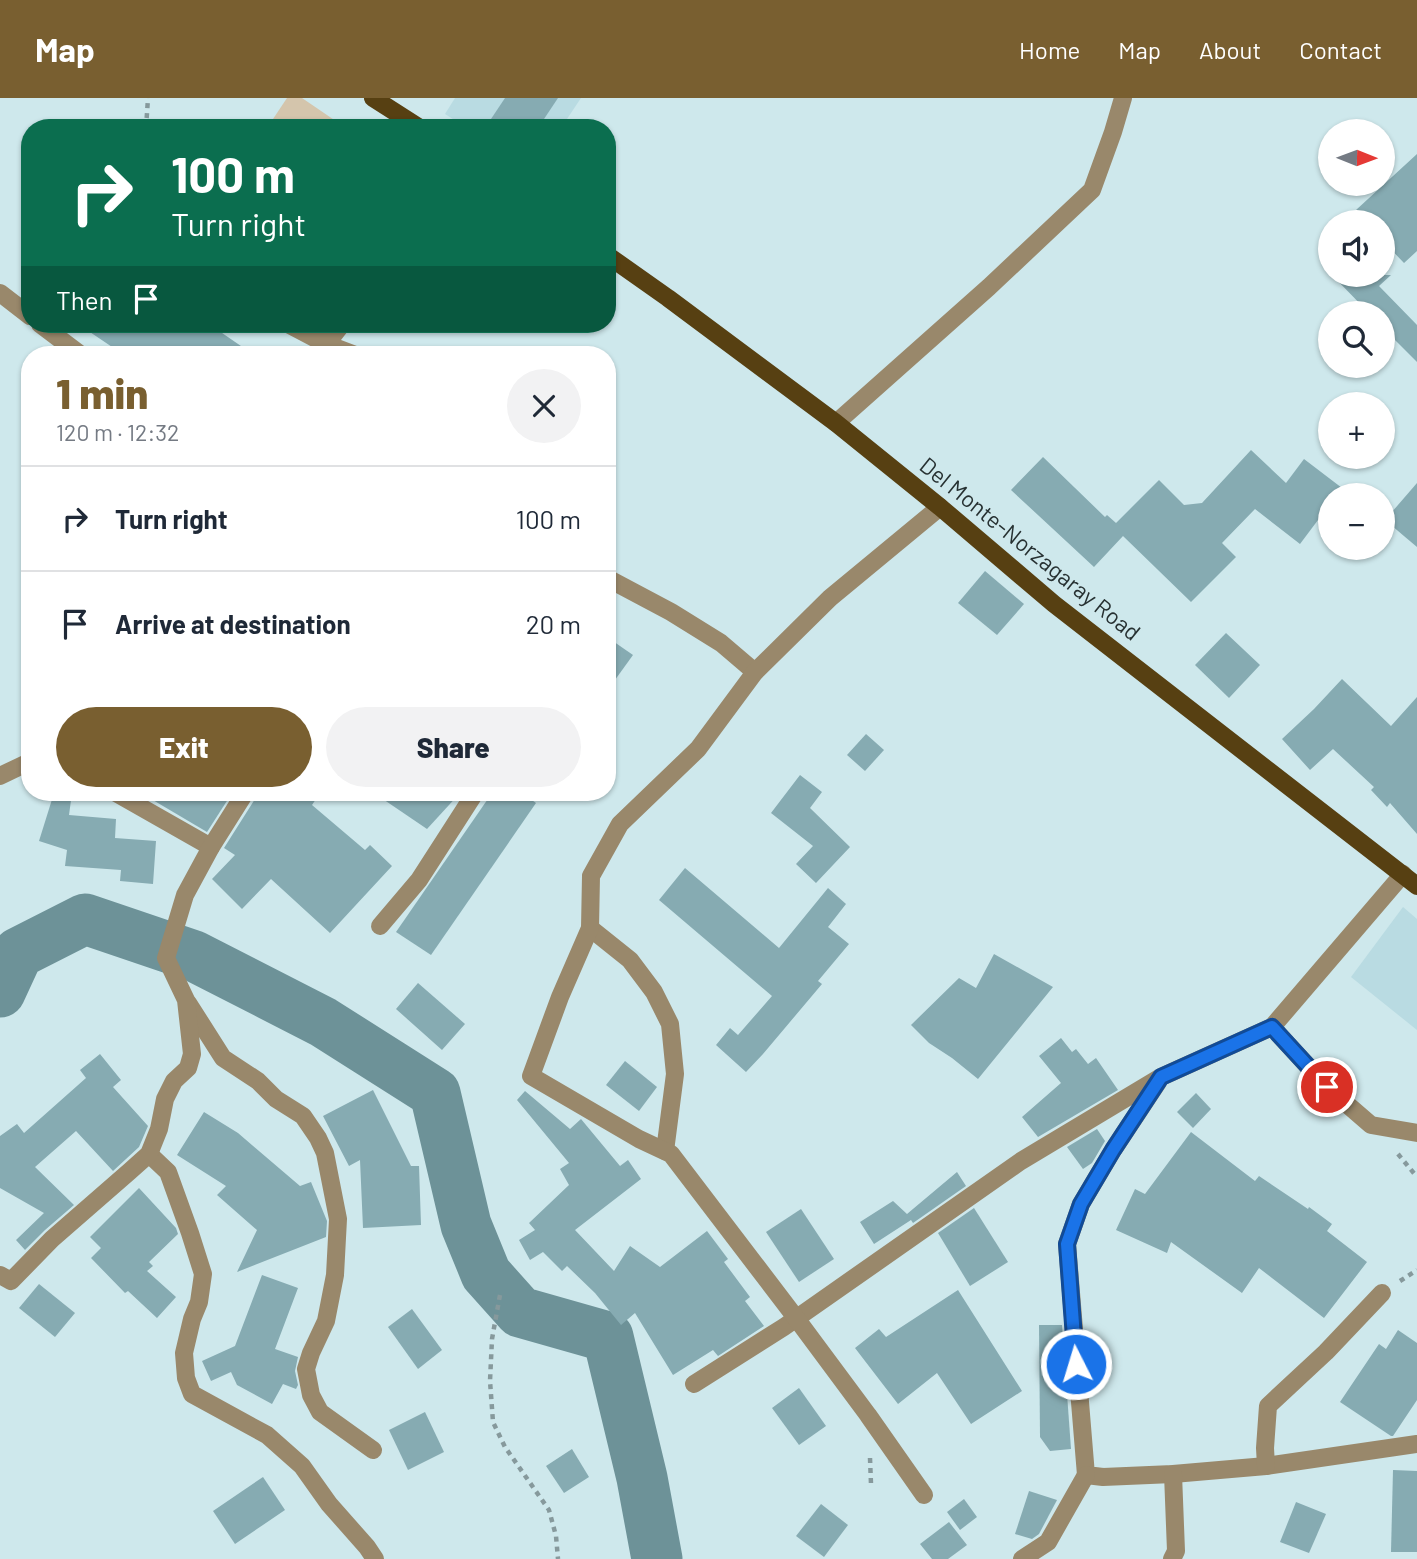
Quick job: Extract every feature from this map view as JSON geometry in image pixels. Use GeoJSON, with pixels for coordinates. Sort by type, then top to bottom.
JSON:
{"type":"FeatureCollection","features":[{"type":"Feature","properties":{"kind":"main road"},"geometry":{"type":"LineString","coordinates":[[373,98],[406,119]]}},
{"type":"Feature","properties":{"kind":"main road","name":"Del Monte-Norzagaray Road"},"geometry":{"type":"LineString","coordinates":[[616,262],[836,423],[1055,604],[1410,880]]}},
{"type":"Feature","properties":{"kind":"street"},"geometry":{"type":"LineString","coordinates":[[836,423],[989,287],[1092,190],[1123,98]]}},
{"type":"Feature","properties":{"kind":"street"},"geometry":{"type":"LineString","coordinates":[[0,293],[21,309]]}},
{"type":"Feature","properties":{"kind":"street"},"geometry":{"type":"LineString","coordinates":[[52,333],[69,346]]}},
{"type":"Feature","properties":{"kind":"street"},"geometry":{"type":"LineString","coordinates":[[300,333],[318,346]]}},
{"type":"Feature","properties":{"kind":"street"},"geometry":{"type":"LineString","coordinates":[[924,1495],[868,1415],[671,1154],[639,1139],[531,1076],[560,996],[590,928],[591,876],[620,824],[698,749],[755,672],[830,598],[940,507]]}},
{"type":"Feature","properties":{"kind":"street"},"geometry":{"type":"LineString","coordinates":[[616,583],[721,643],[755,672]]}},
{"type":"Feature","properties":{"kind":"street"},"geometry":{"type":"LineString","coordinates":[[0,776],[21,766]]}},
{"type":"Feature","properties":{"kind":"street"},"geometry":{"type":"LineString","coordinates":[[130,801],[211,847]]}},
{"type":"Feature","properties":{"kind":"street"},"geometry":{"type":"LineString","coordinates":[[240,801],[211,847],[186,895],[166,958],[186,1000],[223,1058],[303,1116],[325,1153],[338,1219],[335,1275],[326,1321],[306,1369],[311,1395],[320,1412],[373,1450]]}},
{"type":"Feature","properties":{"kind":"street"},"geometry":{"type":"LineString","coordinates":[[380,926],[419,880],[470,801]]}},
{"type":"Feature","properties":{"kind":"street"},"geometry":{"type":"LineString","coordinates":[[694,1384],[796,1318],[1021,1161],[1161,1077],[1272,1027],[1410,880]]}},
{"type":"Feature","properties":{"kind":"street"},"geometry":{"type":"LineString","coordinates":[[590,928],[630,960],[654,992],[670,1024],[675,1074],[666,1151]]}},
{"type":"Feature","properties":{"kind":"street"},"geometry":{"type":"LineString","coordinates":[[0,1275],[11,1281],[52,1239],[149,1154],[159,1129],[164,1099],[174,1081],[188,1068],[192,1054],[186,1000]]}},
{"type":"Feature","properties":{"kind":"street"},"geometry":{"type":"LineString","coordinates":[[1272,1027],[1327,1087],[1371,1125],[1417,1133]]}},
{"type":"Feature","properties":{"kind":"street"},"geometry":{"type":"LineString","coordinates":[[1023,1559],[1048,1542],[1086,1475],[1067,1244],[1081,1204],[1161,1077]]}},
{"type":"Feature","properties":{"kind":"street"},"geometry":{"type":"LineString","coordinates":[[149,1154],[168,1172],[203,1274],[200,1302],[192,1319],[184,1353],[186,1378],[192,1394],[267,1435],[302,1466],[329,1504],[375,1559]]}},
{"type":"Feature","properties":{"kind":"street"},"geometry":{"type":"LineString","coordinates":[[1266,1466],[1268,1406],[1326,1352],[1382,1293]]}},
{"type":"Feature","properties":{"kind":"street"},"geometry":{"type":"LineString","coordinates":[[1086,1475],[1104,1477],[1172,1474],[1266,1466],[1417,1444]]}},
{"type":"Feature","properties":{"kind":"street"},"geometry":{"type":"LineString","coordinates":[[1172,1474],[1176,1551],[1172,1559]]}},
{"type":"Feature","properties":{"kind":"path"},"geometry":{"type":"LineString","coordinates":[[147,119],[148,98]]}},
{"type":"Feature","properties":{"kind":"path"},"geometry":{"type":"LineString","coordinates":[[500,1295],[492,1339],[490,1381],[493,1422],[505,1447],[550,1510],[558,1559]]}},
{"type":"Feature","properties":{"kind":"shaded area"},"geometry":{"type":"Polygon","coordinates":[[[287,98],[302,98],[333,119],[273,119],[287,98]]]}},
{"type":"Feature","properties":{"kind":"shaded area"},"geometry":{"type":"Polygon","coordinates":[[[455,98],[581,98],[567,119],[453,119],[445,114],[455,98]]]}},
{"type":"Feature","properties":{"kind":"shaded area"},"geometry":{"type":"Polygon","coordinates":[[[1403,907],[1417,919],[1417,1030],[1351,977],[1403,907]]]}},
{"type":"Feature","properties":{"kind":"building"},"geometry":{"type":"Polygon","coordinates":[[[505,98],[558,98],[544,119],[491,119],[505,98]]]}},
{"type":"Feature","properties":{"kind":"building"},"geometry":{"type":"Polygon","coordinates":[[[1417,154],[1417,251],[1404,263],[1395,254],[1395,210],[1356,210],[1371,196],[1395,196],[1395,174],[1417,154]]]}},
{"type":"Feature","properties":{"kind":"building"},"geometry":{"type":"Polygon","coordinates":[[[1344,287],[1380,287],[1394,301],[1357,301],[1344,287]]]}},
{"type":"Feature","properties":{"kind":"building"},"geometry":{"type":"Polygon","coordinates":[[[1395,302],[1417,325],[1417,362],[1395,340],[1395,302]]]}},
{"type":"Feature","properties":{"kind":"building"},"geometry":{"type":"Polygon","coordinates":[[[91,333],[222,333],[241,346],[111,346],[91,333]]]}},
{"type":"Feature","properties":{"kind":"building"},"geometry":{"type":"Polygon","coordinates":[[[1251,450],[1286,483],[1304,459],[1335,483],[1318,483],[1318,520],[1300,544],[1255,509],[1222,543],[1236,557],[1191,602],[1123,536],[1094,567],[1011,490],[1043,457],[1105,517],[1107,515],[1116,523],[1159,480],[1184,505],[1202,503],[1251,450]]]}},
{"type":"Feature","properties":{"kind":"building"},"geometry":{"type":"Polygon","coordinates":[[[1417,483],[1417,547],[1395,528],[1395,508],[1417,483]]]}},
{"type":"Feature","properties":{"kind":"building"},"geometry":{"type":"Polygon","coordinates":[[[985,571],[1024,604],[997,635],[958,603],[985,571]]]}},
{"type":"Feature","properties":{"kind":"building"},"geometry":{"type":"Polygon","coordinates":[[[1226,633],[1260,665],[1229,698],[1195,665],[1226,633]]]}},
{"type":"Feature","properties":{"kind":"building"},"geometry":{"type":"Polygon","coordinates":[[[616,643],[633,655],[616,679],[616,643]]]}},
{"type":"Feature","properties":{"kind":"building"},"geometry":{"type":"Polygon","coordinates":[[[1342,679],[1391,726],[1417,697],[1417,834],[1390,803],[1387,807],[1371,790],[1374,787],[1333,749],[1310,770],[1282,739],[1342,679]]]}},
{"type":"Feature","properties":{"kind":"building"},"geometry":{"type":"Polygon","coordinates":[[[866,734],[884,750],[865,771],[847,755],[866,734]]]}},
{"type":"Feature","properties":{"kind":"building"},"geometry":{"type":"Polygon","coordinates":[[[800,775],[822,792],[810,808],[850,847],[816,883],[796,864],[813,846],[771,813],[800,775]]]}},
{"type":"Feature","properties":{"kind":"building"},"geometry":{"type":"Polygon","coordinates":[[[52,801],[71,801],[69,815],[116,819],[115,838],[156,841],[153,884],[120,881],[121,870],[65,866],[67,850],[39,841],[52,801]]]}},
{"type":"Feature","properties":{"kind":"building"},"geometry":{"type":"Polygon","coordinates":[[[155,801],[227,801],[207,832],[155,801]]]}},
{"type":"Feature","properties":{"kind":"building"},"geometry":{"type":"Polygon","coordinates":[[[254,801],[315,801],[312,805],[365,850],[370,845],[392,866],[330,933],[271,879],[242,909],[212,879],[235,855],[224,848],[254,801]]]}},
{"type":"Feature","properties":{"kind":"building"},"geometry":{"type":"Polygon","coordinates":[[[386,801],[453,801],[427,829],[386,801]]]}},
{"type":"Feature","properties":{"kind":"building"},"geometry":{"type":"Polygon","coordinates":[[[486,801],[536,803],[431,955],[396,932],[486,801]]]}},
{"type":"Feature","properties":{"kind":"building"},"geometry":{"type":"Polygon","coordinates":[[[685,868],[779,948],[828,888],[846,904],[828,927],[849,944],[818,981],[822,984],[746,1072],[716,1045],[730,1028],[738,1035],[772,996],[659,900],[685,868]]]}},
{"type":"Feature","properties":{"kind":"building"},"geometry":{"type":"Polygon","coordinates":[[[994,954],[1053,987],[978,1079],[929,1043],[911,1025],[959,978],[976,988],[994,954]]]}},
{"type":"Feature","properties":{"kind":"building"},"geometry":{"type":"Polygon","coordinates":[[[418,983],[465,1024],[442,1050],[396,1009],[418,983]]]}},
{"type":"Feature","properties":{"kind":"building"},"geometry":{"type":"Polygon","coordinates":[[[1061,1038],[1072,1052],[1076,1049],[1088,1064],[1096,1058],[1118,1090],[1038,1137],[1022,1117],[1061,1083],[1039,1056],[1061,1038]]]}},
{"type":"Feature","properties":{"kind":"building"},"geometry":{"type":"Polygon","coordinates":[[[100,1054],[121,1080],[113,1087],[148,1126],[139,1147],[113,1171],[76,1131],[35,1167],[74,1205],[25,1250],[16,1240],[44,1213],[0,1188],[0,1136],[17,1124],[24,1133],[86,1078],[80,1070],[100,1054]]]}},
{"type":"Feature","properties":{"kind":"building"},"geometry":{"type":"Polygon","coordinates":[[[625,1061],[657,1087],[639,1111],[606,1085],[625,1061]]]}},
{"type":"Feature","properties":{"kind":"building"},"geometry":{"type":"Polygon","coordinates":[[[373,1090],[411,1166],[419,1166],[421,1225],[363,1228],[360,1160],[349,1166],[323,1116],[373,1090]]]}},
{"type":"Feature","properties":{"kind":"building"},"geometry":{"type":"Polygon","coordinates":[[[525,1091],[570,1129],[581,1119],[620,1166],[628,1160],[641,1179],[575,1230],[614,1271],[630,1246],[660,1267],[707,1231],[728,1259],[724,1262],[750,1297],[745,1301],[764,1326],[718,1356],[713,1350],[673,1375],[635,1313],[621,1325],[595,1293],[567,1266],[562,1271],[543,1252],[530,1260],[519,1240],[535,1230],[529,1223],[569,1185],[560,1169],[569,1163],[517,1100],[525,1091]]]}},
{"type":"Feature","properties":{"kind":"building"},"geometry":{"type":"Polygon","coordinates":[[[1196,1093],[1211,1109],[1193,1128],[1177,1112],[1196,1093]]]}},
{"type":"Feature","properties":{"kind":"building"},"geometry":{"type":"Polygon","coordinates":[[[204,1112],[238,1133],[300,1186],[311,1182],[327,1221],[326,1237],[237,1272],[257,1230],[217,1195],[226,1186],[177,1155],[204,1112]]]}},
{"type":"Feature","properties":{"kind":"building"},"geometry":{"type":"Polygon","coordinates":[[[1097,1129],[1105,1141],[1092,1163],[1083,1169],[1067,1147],[1097,1129]]]}},
{"type":"Feature","properties":{"kind":"building"},"geometry":{"type":"Polygon","coordinates":[[[1191,1132],[1255,1181],[1259,1176],[1308,1209],[1309,1207],[1332,1224],[1327,1231],[1367,1262],[1324,1318],[1259,1268],[1242,1293],[1171,1242],[1167,1253],[1116,1230],[1135,1189],[1145,1194],[1191,1132]]]}},
{"type":"Feature","properties":{"kind":"building"},"geometry":{"type":"Polygon","coordinates":[[[957,1172],[966,1186],[913,1223],[911,1220],[874,1244],[860,1222],[893,1201],[907,1214],[957,1172]]]}},
{"type":"Feature","properties":{"kind":"building"},"geometry":{"type":"Polygon","coordinates":[[[139,1188],[176,1228],[178,1234],[149,1262],[153,1266],[147,1271],[176,1297],[157,1318],[128,1291],[125,1293],[91,1258],[101,1248],[90,1237],[139,1188]]]}},
{"type":"Feature","properties":{"kind":"building"},"geometry":{"type":"Polygon","coordinates":[[[974,1208],[1008,1262],[970,1286],[938,1233],[974,1208]]]}},
{"type":"Feature","properties":{"kind":"building"},"geometry":{"type":"Polygon","coordinates":[[[801,1209],[834,1259],[799,1282],[766,1232],[801,1209]]]}},
{"type":"Feature","properties":{"kind":"building"},"geometry":{"type":"Polygon","coordinates":[[[262,1275],[298,1288],[275,1349],[298,1357],[295,1371],[298,1385],[296,1389],[283,1384],[272,1404],[237,1385],[231,1372],[211,1381],[202,1361],[235,1346],[262,1275]]]}},
{"type":"Feature","properties":{"kind":"building"},"geometry":{"type":"Polygon","coordinates":[[[39,1284],[75,1313],[55,1337],[19,1308],[39,1284]]]}},
{"type":"Feature","properties":{"kind":"building"},"geometry":{"type":"Polygon","coordinates":[[[958,1290],[1022,1391],[971,1424],[937,1373],[898,1404],[855,1348],[879,1329],[886,1337],[958,1290]]]}},
{"type":"Feature","properties":{"kind":"building"},"geometry":{"type":"Polygon","coordinates":[[[412,1309],[442,1350],[418,1369],[388,1327],[412,1309]]]}},
{"type":"Feature","properties":{"kind":"building"},"geometry":{"type":"Polygon","coordinates":[[[1039,1325],[1062,1325],[1071,1449],[1050,1451],[1040,1437],[1039,1325]]]}},
{"type":"Feature","properties":{"kind":"building"},"geometry":{"type":"Polygon","coordinates":[[[1398,1330],[1417,1343],[1417,1400],[1391,1436],[1340,1402],[1379,1344],[1386,1349],[1398,1330]]]}},
{"type":"Feature","properties":{"kind":"building"},"geometry":{"type":"Polygon","coordinates":[[[799,1388],[826,1426],[799,1445],[772,1408],[799,1388]]]}},
{"type":"Feature","properties":{"kind":"building"},"geometry":{"type":"Polygon","coordinates":[[[425,1412],[444,1452],[408,1470],[389,1430],[425,1412]]]}},
{"type":"Feature","properties":{"kind":"building"},"geometry":{"type":"Polygon","coordinates":[[[572,1449],[589,1477],[564,1493],[546,1466],[572,1449]]]}},
{"type":"Feature","properties":{"kind":"building"},"geometry":{"type":"Polygon","coordinates":[[[1393,1470],[1417,1471],[1417,1552],[1391,1552],[1393,1470]]]}},
{"type":"Feature","properties":{"kind":"building"},"geometry":{"type":"Polygon","coordinates":[[[263,1477],[285,1510],[235,1544],[213,1511],[263,1477]]]}},
{"type":"Feature","properties":{"kind":"building"},"geometry":{"type":"Polygon","coordinates":[[[1029,1491],[1057,1500],[1039,1534],[1032,1539],[1015,1534],[1029,1491]]]}},
{"type":"Feature","properties":{"kind":"building"},"geometry":{"type":"Polygon","coordinates":[[[964,1499],[977,1517],[960,1530],[947,1512],[964,1499]]]}},
{"type":"Feature","properties":{"kind":"building"},"geometry":{"type":"Polygon","coordinates":[[[1296,1502],[1326,1514],[1309,1553],[1280,1542],[1296,1502]]]}},
{"type":"Feature","properties":{"kind":"building"},"geometry":{"type":"Polygon","coordinates":[[[821,1504],[848,1525],[824,1557],[796,1536],[821,1504]]]}},
{"type":"Feature","properties":{"kind":"building"},"geometry":{"type":"Polygon","coordinates":[[[949,1522],[967,1545],[948,1559],[932,1559],[920,1544],[949,1522]]]}},
{"type":"Feature","properties":{"kind":"waterway"},"geometry":{"type":"LineString","coordinates":[[0,992],[18,953],[85,919],[194,956],[323,1022],[435,1093],[466,1225],[486,1274],[520,1312],[608,1337],[642,1478],[657,1559]]}},
{"type":"Feature","properties":{"kind":"route"},"geometry":{"type":"LineString","coordinates":[[1076,1364],[1067,1244],[1081,1204],[1161,1077],[1272,1027],[1327,1087]]}}]}
